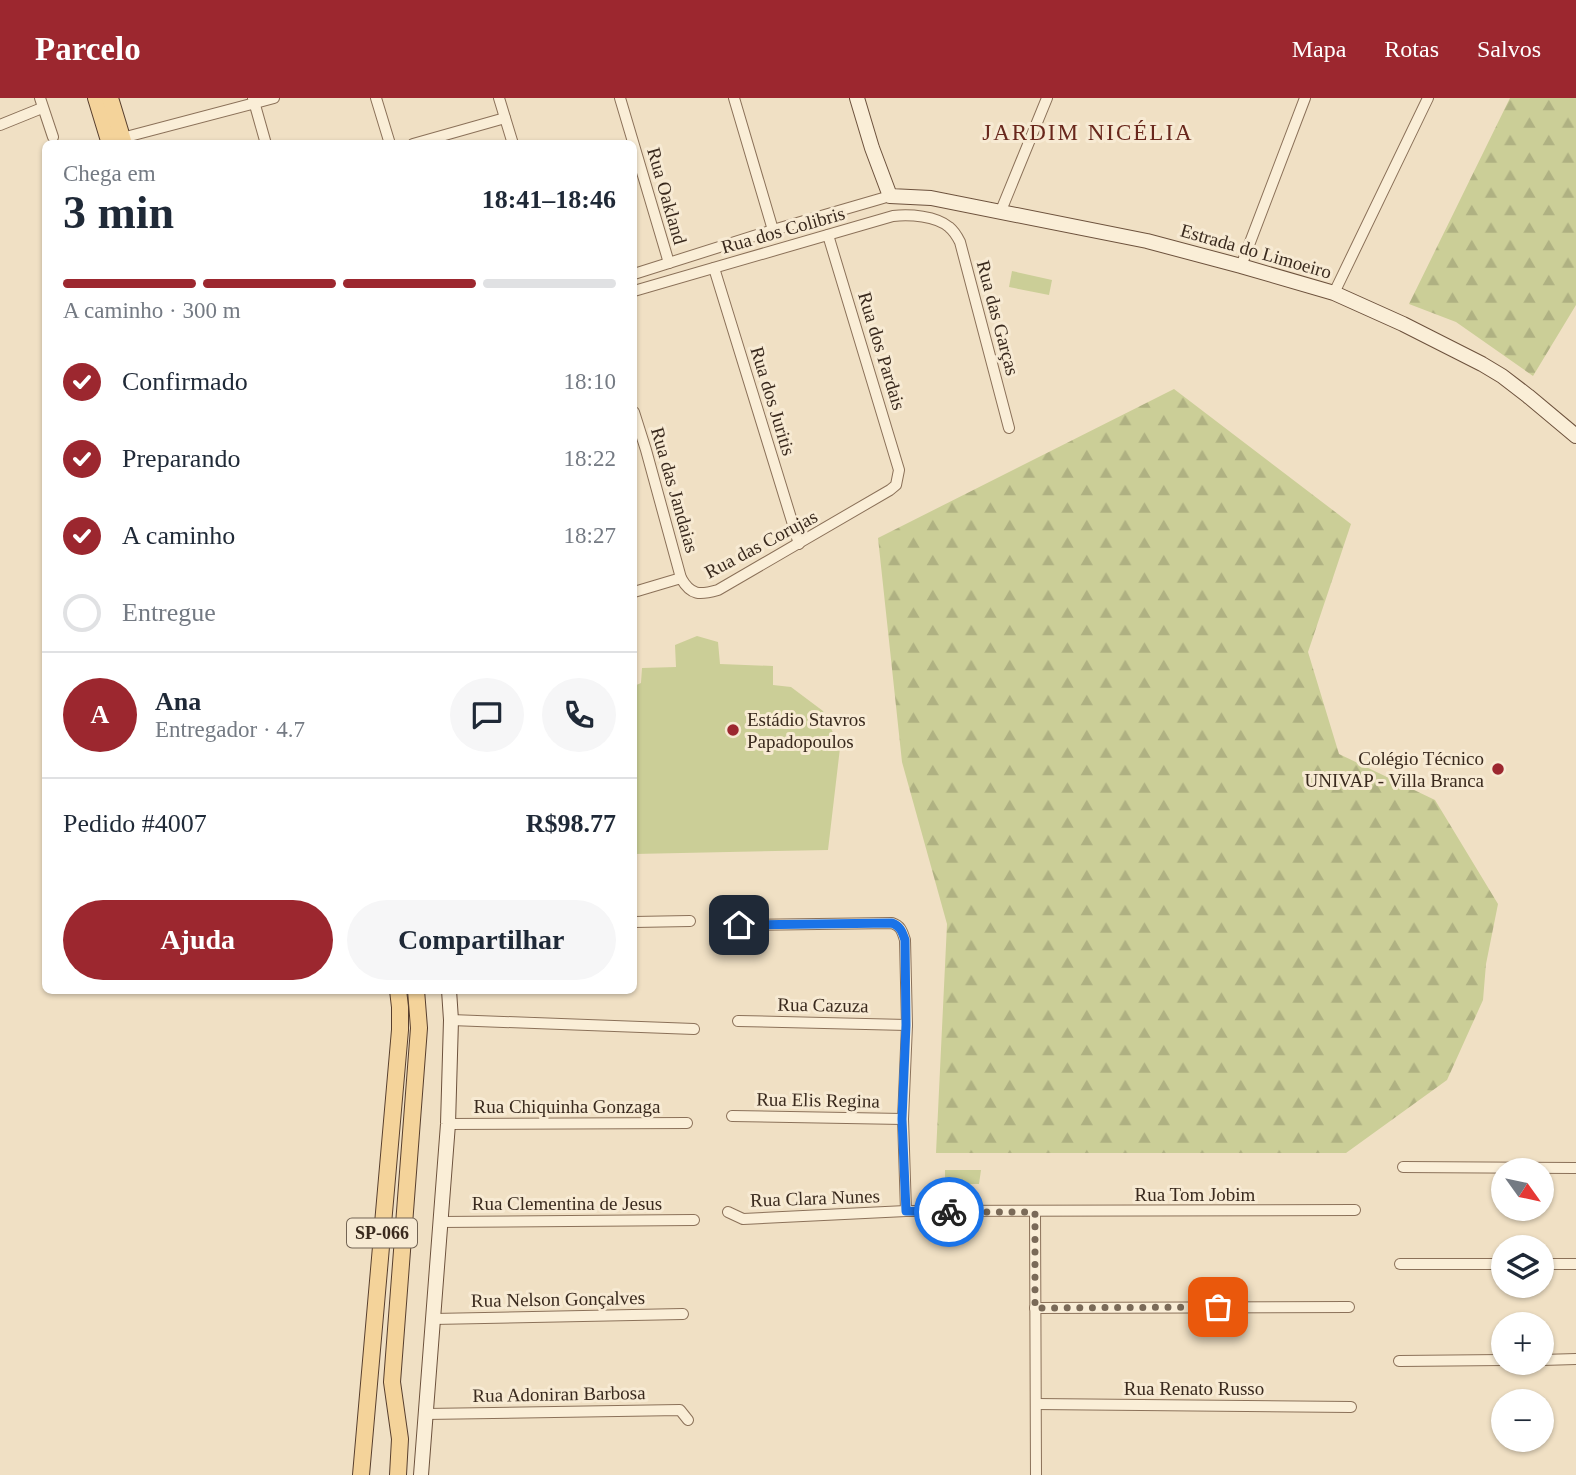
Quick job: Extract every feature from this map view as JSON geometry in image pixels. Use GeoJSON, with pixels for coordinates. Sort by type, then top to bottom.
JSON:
{"type":"FeatureCollection","features":[{"type":"Feature","properties":{"kind":"main road"},"geometry":{"type":"LineString","coordinates":[[96,98],[118,140]]}},
{"type":"Feature","properties":{"kind":"main road"},"geometry":{"type":"LineString","coordinates":[[110,98],[119,140]]}},
{"type":"Feature","properties":{"kind":"main road"},"geometry":{"type":"LineString","coordinates":[[857,98],[890,196]]}},
{"type":"Feature","properties":{"kind":"main road","name":"Estrada do Limoeiro"},"geometry":{"type":"LineString","coordinates":[[890,196],[931,198],[1147,241],[1334,293],[1414,329],[1482,364],[1516,386],[1576,436]]}},
{"type":"Feature","properties":{"kind":"main road","name":"SP-066"},"geometry":{"type":"LineString","coordinates":[[361,1475],[400,1030],[398,994]]}},
{"type":"Feature","properties":{"kind":"main road","name":"SP-066"},"geometry":{"type":"LineString","coordinates":[[398,1475],[400,1439],[392,1382],[419,1028],[416,994]]}},
{"type":"Feature","properties":{"kind":"main road"},"geometry":{"type":"LineString","coordinates":[[421,1475],[448,1124],[449,994]]}},
{"type":"Feature","properties":{"kind":"street"},"geometry":{"type":"LineString","coordinates":[[126,140],[254,101],[274,98]]}},
{"type":"Feature","properties":{"kind":"street"},"geometry":{"type":"LineString","coordinates":[[376,98],[389,140]]}},
{"type":"Feature","properties":{"kind":"street"},"geometry":{"type":"LineString","coordinates":[[499,98],[512,140]]}},
{"type":"Feature","properties":{"kind":"street","name":"Rua Oakland"},"geometry":{"type":"LineString","coordinates":[[620,98],[632,140]]}},
{"type":"Feature","properties":{"kind":"street"},"geometry":{"type":"LineString","coordinates":[[734,98],[773,230]]}},
{"type":"Feature","properties":{"kind":"street"},"geometry":{"type":"LineString","coordinates":[[1000,213],[1047,98]]}},
{"type":"Feature","properties":{"kind":"street"},"geometry":{"type":"LineString","coordinates":[[1241,265],[1305,98]]}},
{"type":"Feature","properties":{"kind":"street"},"geometry":{"type":"LineString","coordinates":[[1334,293],[1428,98]]}},
{"type":"Feature","properties":{"kind":"street"},"geometry":{"type":"LineString","coordinates":[[254,101],[265,140]]}},
{"type":"Feature","properties":{"kind":"street"},"geometry":{"type":"LineString","coordinates":[[0,125],[41,103],[53,137]]}},
{"type":"Feature","properties":{"kind":"street"},"geometry":{"type":"LineString","coordinates":[[428,140],[505,118]]}},
{"type":"Feature","properties":{"kind":"street","name":"Rua Oakland"},"geometry":{"type":"LineString","coordinates":[[637,156],[668,263]]}},
{"type":"Feature","properties":{"kind":"street"},"geometry":{"type":"LineString","coordinates":[[637,273],[890,196]]}},
{"type":"Feature","properties":{"kind":"street","name":"Rua dos Colibris"},"geometry":{"type":"LineString","coordinates":[[637,290],[882,219],[902,215],[943,223]]}},
{"type":"Feature","properties":{"kind":"street","name":"Rua das Garças"},"geometry":{"type":"LineString","coordinates":[[943,223],[955,232],[960,242],[1009,428]]}},
{"type":"Feature","properties":{"kind":"street","name":"Rua dos Pardais"},"geometry":{"type":"LineString","coordinates":[[828,235],[899,470],[898,478]]}},
{"type":"Feature","properties":{"kind":"street","name":"Rua dos Juritis"},"geometry":{"type":"LineString","coordinates":[[714,268],[799,544]]}},
{"type":"Feature","properties":{"kind":"street","name":"Rua das Jandaias"},"geometry":{"type":"LineString","coordinates":[[637,422],[681,578]]}},
{"type":"Feature","properties":{"kind":"street","name":"Rua das Corujas"},"geometry":{"type":"LineString","coordinates":[[637,591],[681,578],[689,589],[703,594],[718,590],[890,491],[898,478]]}},
{"type":"Feature","properties":{"kind":"street"},"geometry":{"type":"LineString","coordinates":[[637,922],[690,920]]}},
{"type":"Feature","properties":{"kind":"street"},"geometry":{"type":"LineString","coordinates":[[739,925],[898,925],[905,940],[906,1025],[902,1119],[906,1211]]}},
{"type":"Feature","properties":{"kind":"street"},"geometry":{"type":"LineString","coordinates":[[451,1020],[694,1028]]}},
{"type":"Feature","properties":{"kind":"street","name":"Rua Cazuza"},"geometry":{"type":"LineString","coordinates":[[738,1021],[906,1025]]}},
{"type":"Feature","properties":{"kind":"street","name":"Rua Elis Regina"},"geometry":{"type":"LineString","coordinates":[[732,1116],[902,1119]]}},
{"type":"Feature","properties":{"kind":"street","name":"Rua Chiquinha Gonzaga"},"geometry":{"type":"LineString","coordinates":[[448,1124],[687,1123]]}},
{"type":"Feature","properties":{"kind":"street"},"geometry":{"type":"LineString","coordinates":[[1403,1167],[1576,1168]]}},
{"type":"Feature","properties":{"kind":"street","name":"Rua Tom Jobim"},"geometry":{"type":"LineString","coordinates":[[906,1211],[1355,1210]]}},
{"type":"Feature","properties":{"kind":"street","name":"Rua Clara Nunes"},"geometry":{"type":"LineString","coordinates":[[728,1212],[743,1219],[906,1211]]}},
{"type":"Feature","properties":{"kind":"street"},"geometry":{"type":"LineString","coordinates":[[1035,1212],[1036,1475]]}},
{"type":"Feature","properties":{"kind":"street","name":"Rua Clementina de Jesus"},"geometry":{"type":"LineString","coordinates":[[440,1222],[694,1220]]}},
{"type":"Feature","properties":{"kind":"street"},"geometry":{"type":"LineString","coordinates":[[1400,1264],[1491,1264]]}},
{"type":"Feature","properties":{"kind":"street"},"geometry":{"type":"LineString","coordinates":[[1554,1264],[1576,1265]]}},
{"type":"Feature","properties":{"kind":"street"},"geometry":{"type":"LineString","coordinates":[[1035,1308],[1349,1307]]}},
{"type":"Feature","properties":{"kind":"street","name":"Rua Nelson Gonçalves"},"geometry":{"type":"LineString","coordinates":[[433,1319],[683,1314]]}},
{"type":"Feature","properties":{"kind":"street"},"geometry":{"type":"LineString","coordinates":[[1554,1360],[1576,1359]]}},
{"type":"Feature","properties":{"kind":"street"},"geometry":{"type":"LineString","coordinates":[[1399,1361],[1491,1360]]}},
{"type":"Feature","properties":{"kind":"street","name":"Rua Renato Russo"},"geometry":{"type":"LineString","coordinates":[[1035,1405],[1351,1407]]}},
{"type":"Feature","properties":{"kind":"street","name":"Rua Adoniran Barbosa"},"geometry":{"type":"LineString","coordinates":[[425,1414],[680,1410],[688,1420]]}},
{"type":"Feature","properties":{"kind":"green space"},"geometry":{"type":"Polygon","coordinates":[[[1510,98],[1576,98],[1576,305],[1533,376],[1456,322],[1409,304],[1510,98]]]}},
{"type":"Feature","properties":{"kind":"green space"},"geometry":{"type":"Polygon","coordinates":[[[1012,271],[1052,280],[1049,295],[1009,287],[1012,271]]]}},
{"type":"Feature","properties":{"kind":"green space"},"geometry":{"type":"Polygon","coordinates":[[[1174,389],[1351,524],[1308,652],[1339,754],[1435,800],[1498,904],[1486,964],[1483,1000],[1447,1080],[1346,1153],[936,1153],[947,924],[902,762],[878,538],[1174,389]]]}},
{"type":"Feature","properties":{"kind":"green space","name":"Estádio Stavros Papadopoulos"},"geometry":{"type":"Polygon","coordinates":[[[697,636],[718,642],[720,664],[773,666],[773,685],[791,687],[823,711],[840,748],[828,850],[637,854],[637,685],[641,683],[642,668],[676,667],[675,645],[697,636]]]}},
{"type":"Feature","properties":{"kind":"green space"},"geometry":{"type":"Polygon","coordinates":[[[945,1170],[981,1170],[979,1184],[945,1184],[945,1170]]]}},
{"type":"Feature","properties":{"kind":"way so far"},"geometry":{"type":"LineString","coordinates":[[949,1212],[1035,1212],[1035,1308],[1218,1307]]}},
{"type":"Feature","properties":{"kind":"place","name":"Estádio Stavros Papadopoulos"},"geometry":{"type":"Point","coordinates":[733,730]}},
{"type":"Feature","properties":{"kind":"place","name":"Colégio Técnico UNIVAP - Villa Branca"},"geometry":{"type":"Point","coordinates":[1498,769]}},
{"type":"Feature","properties":{"kind":"district","name":"JARDIM NICÉLIA"},"geometry":{"type":"Point","coordinates":[1088,132]}},
{"type":"Feature","properties":{"kind":"route"},"geometry":{"type":"LineString","coordinates":[[739,925],[892,923],[902,930],[905,940],[906,1025],[902,1119],[906,1211],[949,1212]]}}]}
